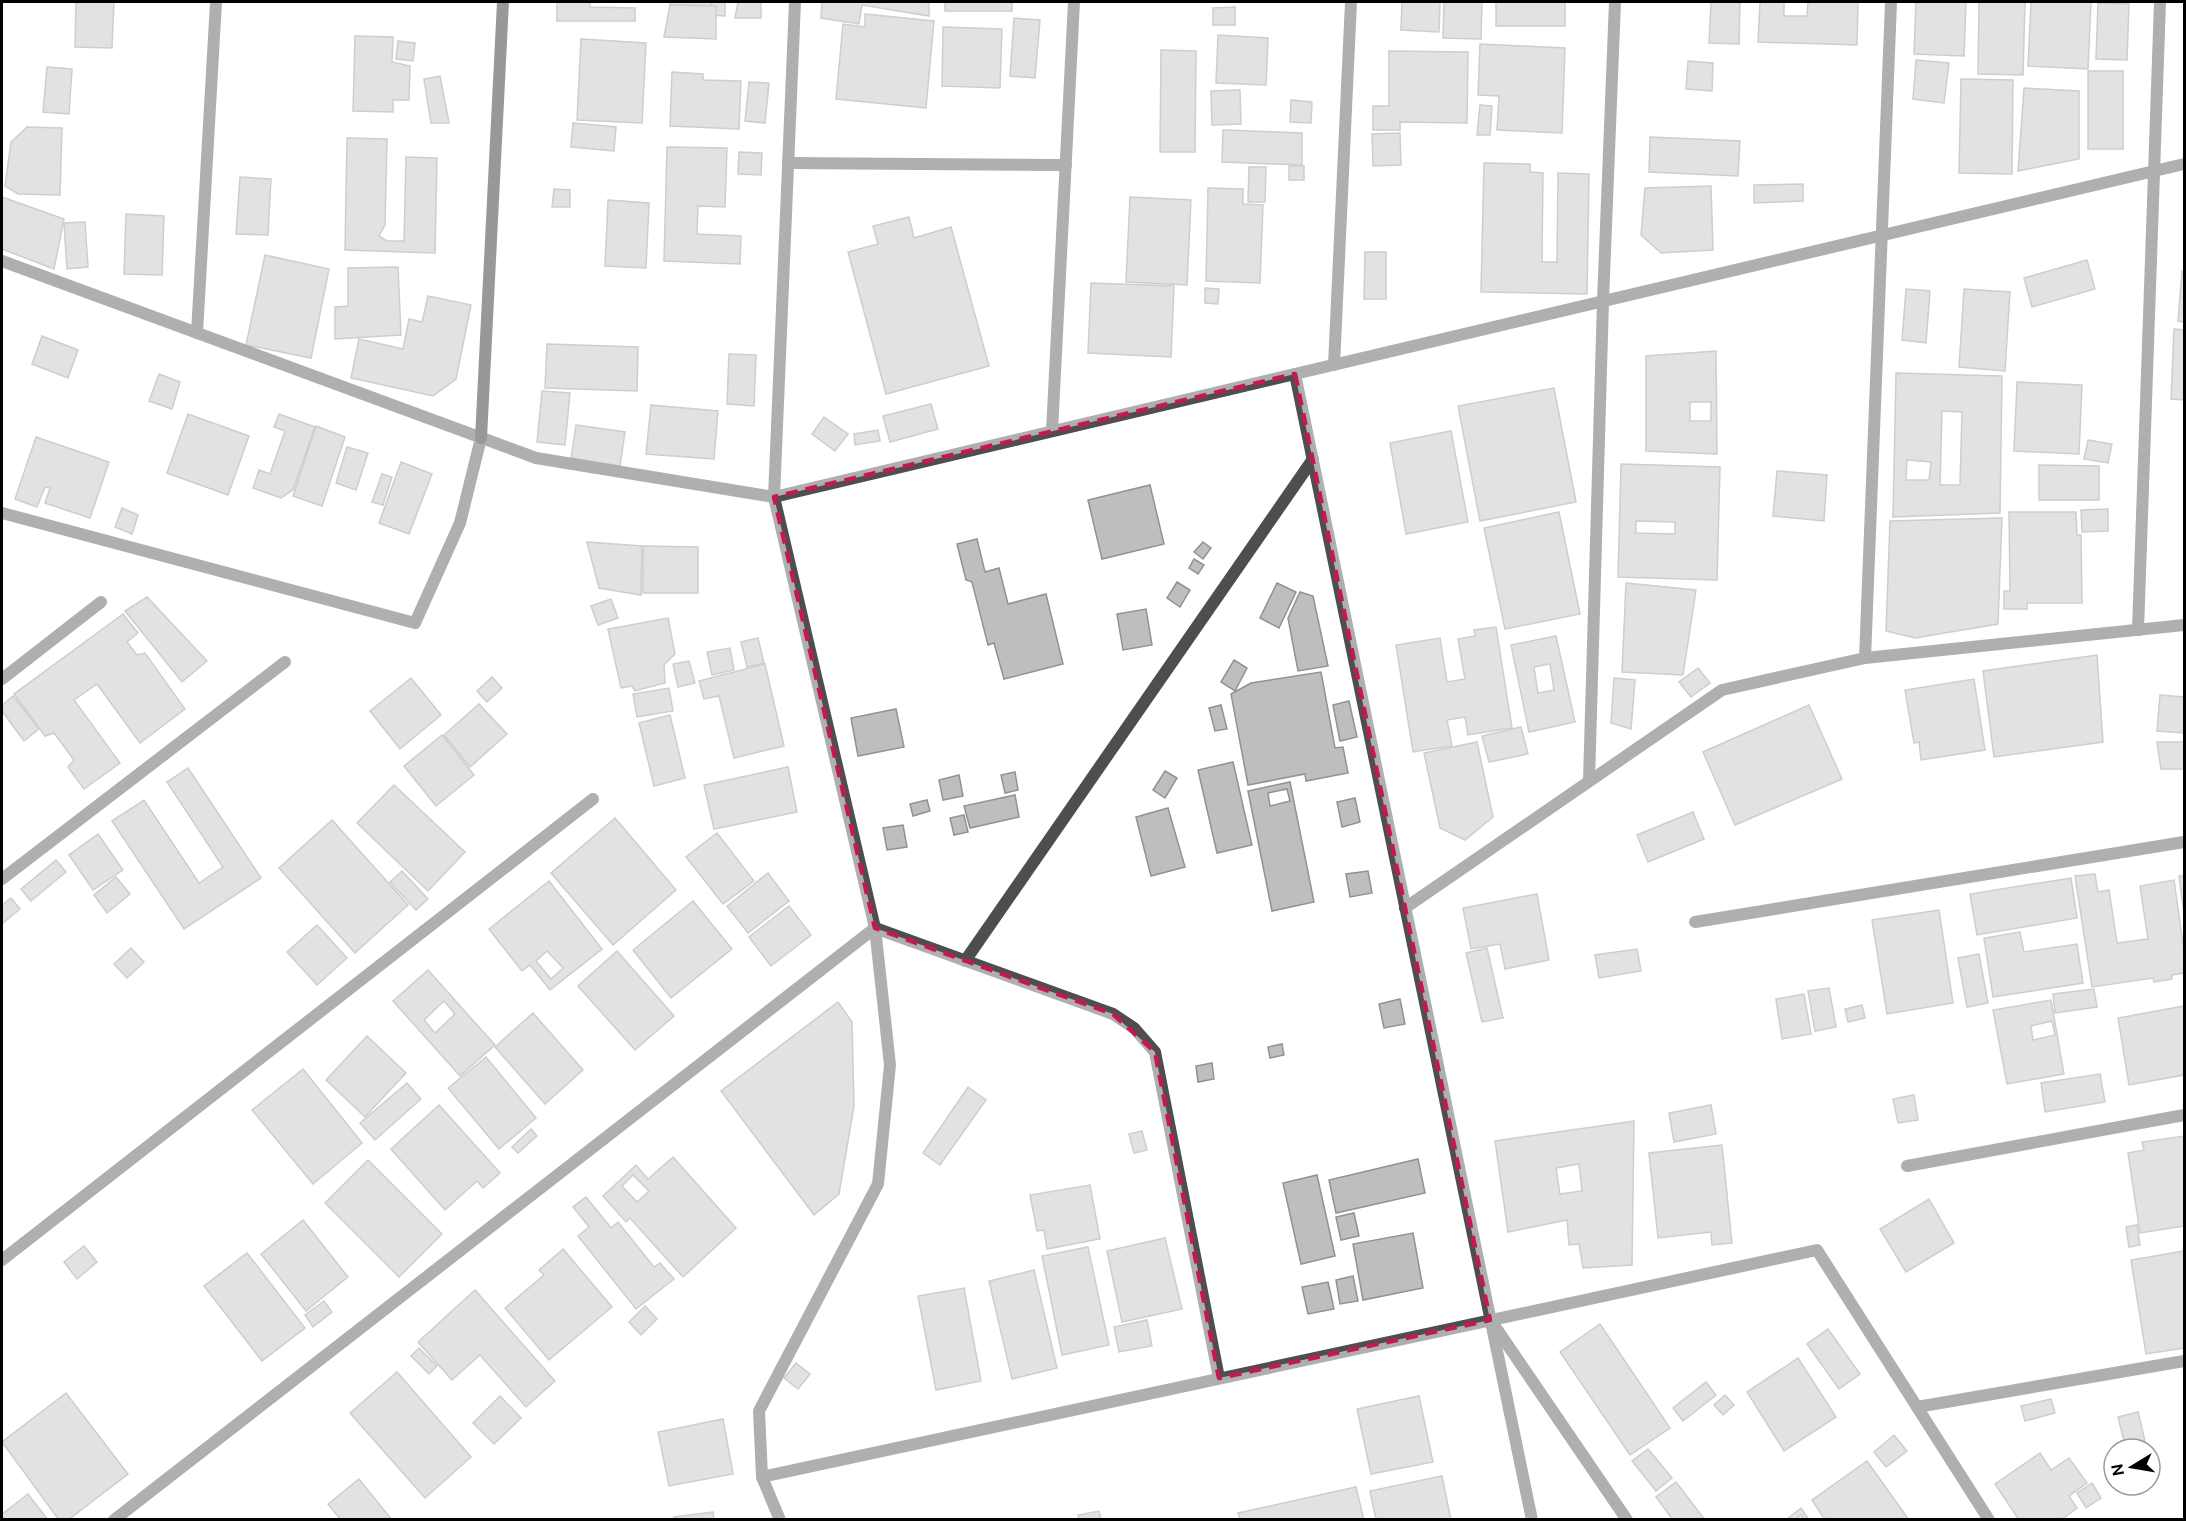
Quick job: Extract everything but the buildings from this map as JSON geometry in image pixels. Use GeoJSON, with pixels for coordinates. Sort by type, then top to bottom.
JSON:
{"type":"FeatureCollection","features":[{"type":"Feature","properties":{"kind":"street"},"geometry":{"type":"LineString","coordinates":[[198,333],[216,2]]}},
{"type":"Feature","properties":{"kind":"street"},"geometry":{"type":"LineString","coordinates":[[2,513],[415,623],[460,523],[481,438],[503,2]]}},
{"type":"Feature","properties":{"kind":"street"},"geometry":{"type":"LineString","coordinates":[[780,1520],[762,1477],[759,1411],[878,1184],[890,1065],[875,928],[774,497],[795,2]]}},
{"type":"Feature","properties":{"kind":"street"},"geometry":{"type":"LineString","coordinates":[[1052,431],[1074,2]]}},
{"type":"Feature","properties":{"kind":"street"},"geometry":{"type":"LineString","coordinates":[[1334,365],[1351,2]]}},
{"type":"Feature","properties":{"kind":"street"},"geometry":{"type":"LineString","coordinates":[[1589,781],[1603,301],[1615,2]]}},
{"type":"Feature","properties":{"kind":"street"},"geometry":{"type":"LineString","coordinates":[[1866,658],[1891,2]]}},
{"type":"Feature","properties":{"kind":"street"},"geometry":{"type":"LineString","coordinates":[[2138,630],[2152,172],[2160,2]]}},
{"type":"Feature","properties":{"kind":"street"},"geometry":{"type":"LineString","coordinates":[[788,163],[1066,165]]}},
{"type":"Feature","properties":{"kind":"street"},"geometry":{"type":"LineString","coordinates":[[2,261],[536,458],[774,497],[2184,164]]}},
{"type":"Feature","properties":{"kind":"street"},"geometry":{"type":"LineString","coordinates":[[1295,374],[1532,1520]]}},
{"type":"Feature","properties":{"kind":"street"},"geometry":{"type":"LineString","coordinates":[[965,961],[1313,459]]}},
{"type":"Feature","properties":{"kind":"street"},"geometry":{"type":"LineString","coordinates":[[2,679],[101,602]]}},
{"type":"Feature","properties":{"kind":"street"},"geometry":{"type":"LineString","coordinates":[[1405,908],[1722,690],[1866,658],[2184,625]]}},
{"type":"Feature","properties":{"kind":"street"},"geometry":{"type":"LineString","coordinates":[[2,879],[285,662]]}},
{"type":"Feature","properties":{"kind":"street"},"geometry":{"type":"LineString","coordinates":[[2,1260],[593,798]]}},
{"type":"Feature","properties":{"kind":"street"},"geometry":{"type":"LineString","coordinates":[[1695,922],[2184,843]]}},
{"type":"Feature","properties":{"kind":"street"},"geometry":{"type":"LineString","coordinates":[[875,928],[1113,1014],[1134,1028],[1155,1052],[1219,1378]]}},
{"type":"Feature","properties":{"kind":"street"},"geometry":{"type":"LineString","coordinates":[[114,1520],[875,928]]}},
{"type":"Feature","properties":{"kind":"street"},"geometry":{"type":"LineString","coordinates":[[1907,1166],[2184,1115]]}},
{"type":"Feature","properties":{"kind":"street"},"geometry":{"type":"LineString","coordinates":[[762,1477],[1817,1250],[1989,1520]]}},
{"type":"Feature","properties":{"kind":"street"},"geometry":{"type":"LineString","coordinates":[[1490,1320],[1627,1520]]}},
{"type":"Feature","properties":{"kind":"street"},"geometry":{"type":"LineString","coordinates":[[1917,1407],[2184,1361]]}},
{"type":"Feature","properties":{"kind":"highlighted area"},"geometry":{"type":"Polygon","coordinates":[[[1295,374],[1490,1320],[1219,1378],[1155,1052],[1113,1014],[875,928],[774,497],[1295,374]]]}}]}
